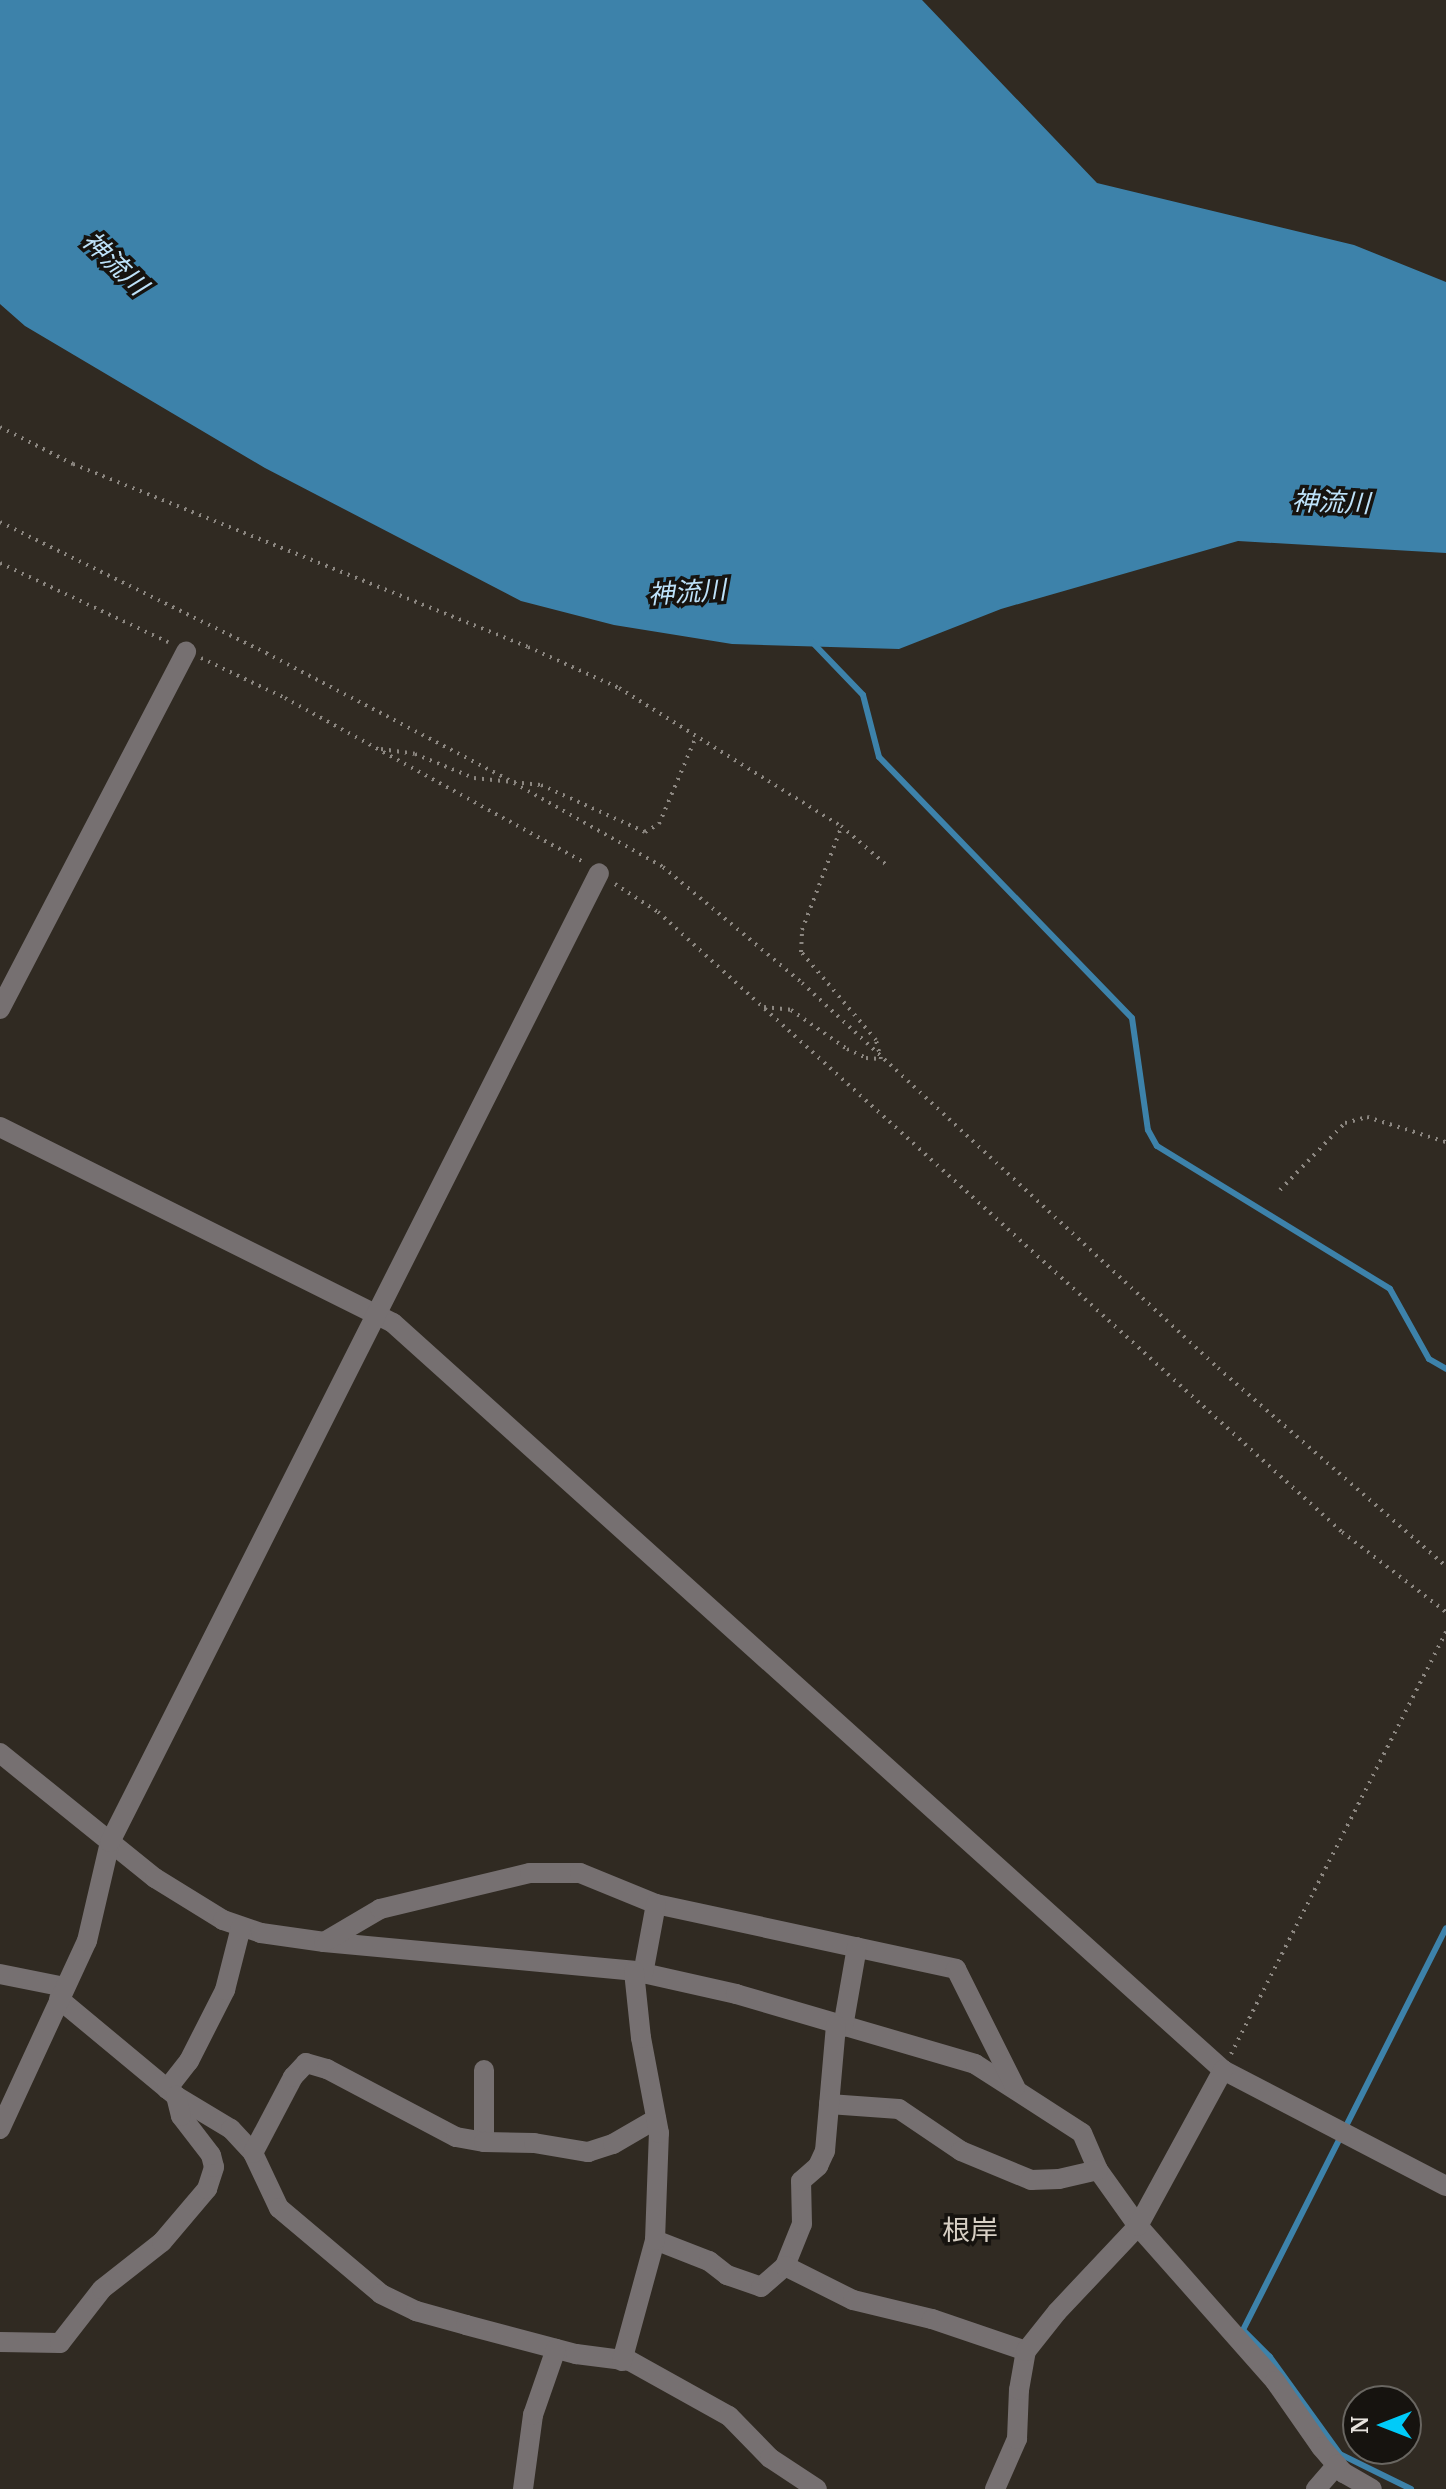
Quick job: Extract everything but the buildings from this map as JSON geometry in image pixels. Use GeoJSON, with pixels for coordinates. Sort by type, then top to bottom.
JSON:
{"type":"FeatureCollection","features":[{"type":"Feature","properties":{"kind":"street"},"geometry":{"type":"LineString","coordinates":[[0,1009],[186,651]]}},
{"type":"Feature","properties":{"kind":"street"},"geometry":{"type":"LineString","coordinates":[[0,2129],[87,1941],[110,1842],[599,873]]}},
{"type":"Feature","properties":{"kind":"street"},"geometry":{"type":"LineString","coordinates":[[0,1127],[393,1323],[1223,2070],[1446,2186]]}},
{"type":"Feature","properties":{"kind":"street"},"geometry":{"type":"LineString","coordinates":[[0,1753],[155,1878],[223,1920],[241,1927],[324,1942],[638,1973],[736,1994],[840,2026],[919,2045],[975,2064],[1082,2133],[1098,2170],[1138,2226],[1275,2381],[1337,2465],[1372,2489]]}},
{"type":"Feature","properties":{"kind":"street"},"geometry":{"type":"LineString","coordinates":[[324,1942],[380,1909],[530,1873],[580,1873],[656,1904],[956,1969],[1015,2087]]}},
{"type":"Feature","properties":{"kind":"street"},"geometry":{"type":"LineString","coordinates":[[622,2361],[655,2240],[656,2119],[641,2038],[638,1973],[656,1904]]}},
{"type":"Feature","properties":{"kind":"street"},"geometry":{"type":"LineString","coordinates":[[171,2093],[225,1990],[241,1927]]}},
{"type":"Feature","properties":{"kind":"street"},"geometry":{"type":"LineString","coordinates":[[655,2240],[709,2261],[727,2275],[761,2287],[785,2266],[802,2224],[801,2181],[818,2166],[825,2151],[840,2026],[857,1947]]}},
{"type":"Feature","properties":{"kind":"street"},"geometry":{"type":"LineString","coordinates":[[0,1974],[62,1993],[171,2093],[231,2129],[253,2153],[279,2208],[381,2294],[416,2311],[556,2349],[630,2361],[729,2416],[770,2458],[817,2489]]}},
{"type":"Feature","properties":{"kind":"street"},"geometry":{"type":"LineString","coordinates":[[253,2153],[293,2077],[306,2063],[327,2069],[456,2137],[484,2142],[534,2143],[588,2152],[613,2144],[656,2119]]}},
{"type":"Feature","properties":{"kind":"street"},"geometry":{"type":"LineString","coordinates":[[484,2070],[484,2142]]}},
{"type":"Feature","properties":{"kind":"street"},"geometry":{"type":"LineString","coordinates":[[995,2489],[1017,2439],[1019,2390],[1026,2351],[1057,2312],[1138,2226],[1223,2070]]}},
{"type":"Feature","properties":{"kind":"street"},"geometry":{"type":"LineString","coordinates":[[0,2342],[60,2343],[102,2289],[162,2242],[207,2189],[214,2167],[211,2155],[181,2116],[171,2093]]}},
{"type":"Feature","properties":{"kind":"street"},"geometry":{"type":"LineString","coordinates":[[829,2104],[899,2109],[961,2151],[1031,2180],[1059,2179],[1098,2170]]}},
{"type":"Feature","properties":{"kind":"street"},"geometry":{"type":"LineString","coordinates":[[785,2266],[853,2300],[932,2319],[1026,2351]]}},
{"type":"Feature","properties":{"kind":"street"},"geometry":{"type":"LineString","coordinates":[[523,2489],[530,2429],[556,2349]]}},
{"type":"Feature","properties":{"kind":"street"},"geometry":{"type":"LineString","coordinates":[[1316,2489],[1337,2465]]}},
{"type":"Feature","properties":{"kind":"path"},"geometry":{"type":"LineString","coordinates":[[0,427],[73,464],[528,647],[619,688],[841,826],[889,867]]}},
{"type":"Feature","properties":{"kind":"path"},"geometry":{"type":"LineString","coordinates":[[0,522],[266,653],[507,779],[663,867],[779,963],[1218,1368],[1446,1566]]}},
{"type":"Feature","properties":{"kind":"path"},"geometry":{"type":"LineString","coordinates":[[0,563],[285,698],[570,854],[658,912],[1330,1521],[1446,1612]]}},
{"type":"Feature","properties":{"kind":"path"},"geometry":{"type":"LineString","coordinates":[[378,749],[415,754],[474,778],[495,782],[507,779],[541,785],[645,832],[659,824],[696,737]]}},
{"type":"Feature","properties":{"kind":"path"},"geometry":{"type":"LineString","coordinates":[[841,826],[802,930],[801,952],[876,1040],[881,1059]]}},
{"type":"Feature","properties":{"kind":"path"},"geometry":{"type":"LineString","coordinates":[[764,1007],[791,1010],[847,1049],[866,1058],[881,1059]]}},
{"type":"Feature","properties":{"kind":"path"},"geometry":{"type":"LineString","coordinates":[[1280,1190],[1345,1123],[1367,1117],[1446,1142]]}},
{"type":"Feature","properties":{"kind":"path"},"geometry":{"type":"LineString","coordinates":[[1223,2070],[1446,1632]]}},
{"type":"Feature","properties":{"kind":"water","name":"神流川"},"geometry":{"type":"Polygon","coordinates":[[[0,0],[922,0],[1097,183],[1354,245],[1446,282],[1446,553],[1238,541],[1001,609],[899,649],[732,644],[614,625],[521,601],[265,468],[25,326],[0,304],[0,0]]]}},
{"type":"Feature","properties":{"kind":"waterway"},"geometry":{"type":"LineString","coordinates":[[813,643],[863,695],[879,757],[1132,1018],[1148,1130],[1157,1146],[1390,1289],[1429,1359],[1446,1369]]}},
{"type":"Feature","properties":{"kind":"waterway"},"geometry":{"type":"LineString","coordinates":[[1411,2489],[1340,2454],[1270,2357],[1243,2330],[1446,1928]]}},
{"type":"Feature","properties":{"kind":"district","name":"根岸"},"geometry":{"type":"Point","coordinates":[970,2230]}}]}
